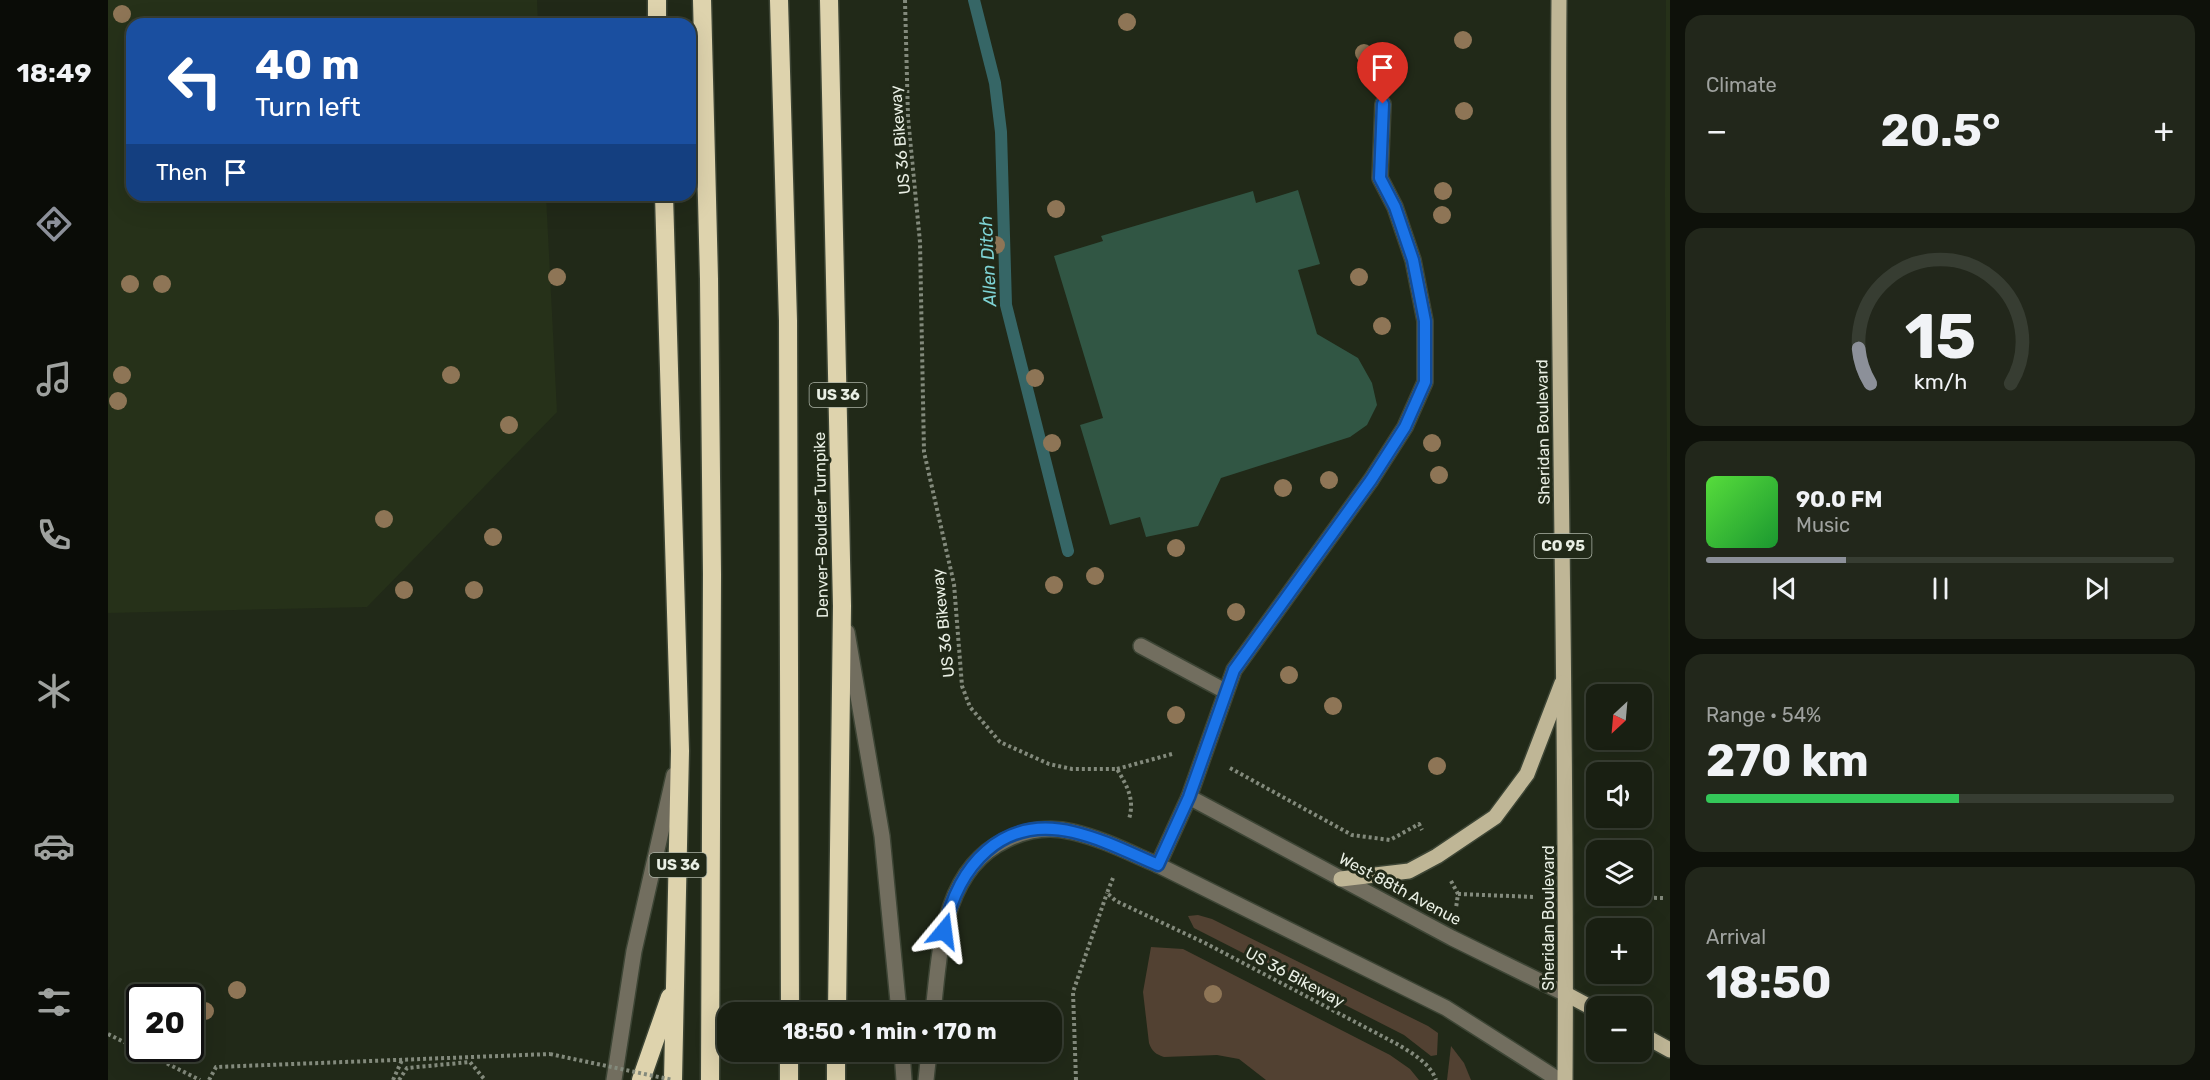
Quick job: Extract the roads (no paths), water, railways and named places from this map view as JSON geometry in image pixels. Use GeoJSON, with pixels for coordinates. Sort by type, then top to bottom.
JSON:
{"type":"FeatureCollection","features":[{"type":"Feature","properties":{"kind":"highway"},"geometry":{"type":"LineString","coordinates":[[657,0],[657,18]]}},
{"type":"Feature","properties":{"kind":"highway"},"geometry":{"type":"LineString","coordinates":[[702,0],[709,279],[712,551],[710,1080]]}},
{"type":"Feature","properties":{"kind":"highway"},"geometry":{"type":"LineString","coordinates":[[779,0],[788,321],[790,1002]]}},
{"type":"Feature","properties":{"kind":"highway","name":"Denver–Boulder Turnpike"},"geometry":{"type":"LineString","coordinates":[[830,0],[843,606],[837,1002]]}},
{"type":"Feature","properties":{"kind":"highway","name":"US 36"},"geometry":{"type":"LineString","coordinates":[[663,201],[680,751],[677,979],[673,1080]]}},
{"type":"Feature","properties":{"kind":"highway"},"geometry":{"type":"LineString","coordinates":[[641,1080],[677,979]]}},
{"type":"Feature","properties":{"kind":"highway"},"geometry":{"type":"LineString","coordinates":[[789,1062],[789,1080]]}},
{"type":"Feature","properties":{"kind":"highway"},"geometry":{"type":"LineString","coordinates":[[836,1062],[836,1080]]}},
{"type":"Feature","properties":{"kind":"main road","name":"Sheridan Boulevard"},"geometry":{"type":"LineString","coordinates":[[1559,0],[1557,227],[1566,674],[1565,1080]]}},
{"type":"Feature","properties":{"kind":"main road"},"geometry":{"type":"LineString","coordinates":[[1341,879],[1409,871],[1437,856],[1495,817],[1527,774],[1566,674]]}},
{"type":"Feature","properties":{"kind":"main road","name":"West 88th Avenue"},"geometry":{"type":"LineString","coordinates":[[1566,994],[1586,1005]]}},
{"type":"Feature","properties":{"kind":"main road"},"geometry":{"type":"LineString","coordinates":[[1652,1040],[1670,1050]]}},
{"type":"Feature","properties":{"kind":"street"},"geometry":{"type":"LineString","coordinates":[[1158,865],[1189,797],[1234,670],[1371,480],[1405,427],[1425,382],[1425,321],[1415,270],[1395,207],[1380,178],[1383,104]]}},
{"type":"Feature","properties":{"kind":"street"},"geometry":{"type":"LineString","coordinates":[[843,606],[882,836],[898,1002]]}},
{"type":"Feature","properties":{"kind":"street"},"geometry":{"type":"LineString","coordinates":[[1141,646],[1225,691]]}},
{"type":"Feature","properties":{"kind":"street"},"geometry":{"type":"LineString","coordinates":[[614,1080],[634,951],[680,751]]}},
{"type":"Feature","properties":{"kind":"street","name":"West 88th Avenue"},"geometry":{"type":"LineString","coordinates":[[1189,797],[1341,879],[1566,994]]}},
{"type":"Feature","properties":{"kind":"street"},"geometry":{"type":"LineString","coordinates":[[935,1002],[948,914],[965,872],[992,846],[1016,835],[1041,829],[1071,831],[1158,865],[1446,1008],[1559,1080]]}},
{"type":"Feature","properties":{"kind":"street"},"geometry":{"type":"LineString","coordinates":[[903,1062],[904,1080]]}},
{"type":"Feature","properties":{"kind":"street"},"geometry":{"type":"LineString","coordinates":[[926,1080],[928,1062]]}},
{"type":"Feature","properties":{"kind":"waterway","name":"Allen Ditch"},"geometry":{"type":"LineString","coordinates":[[974,0],[995,83],[1001,132],[1006,305],[1068,551]]}}]}
